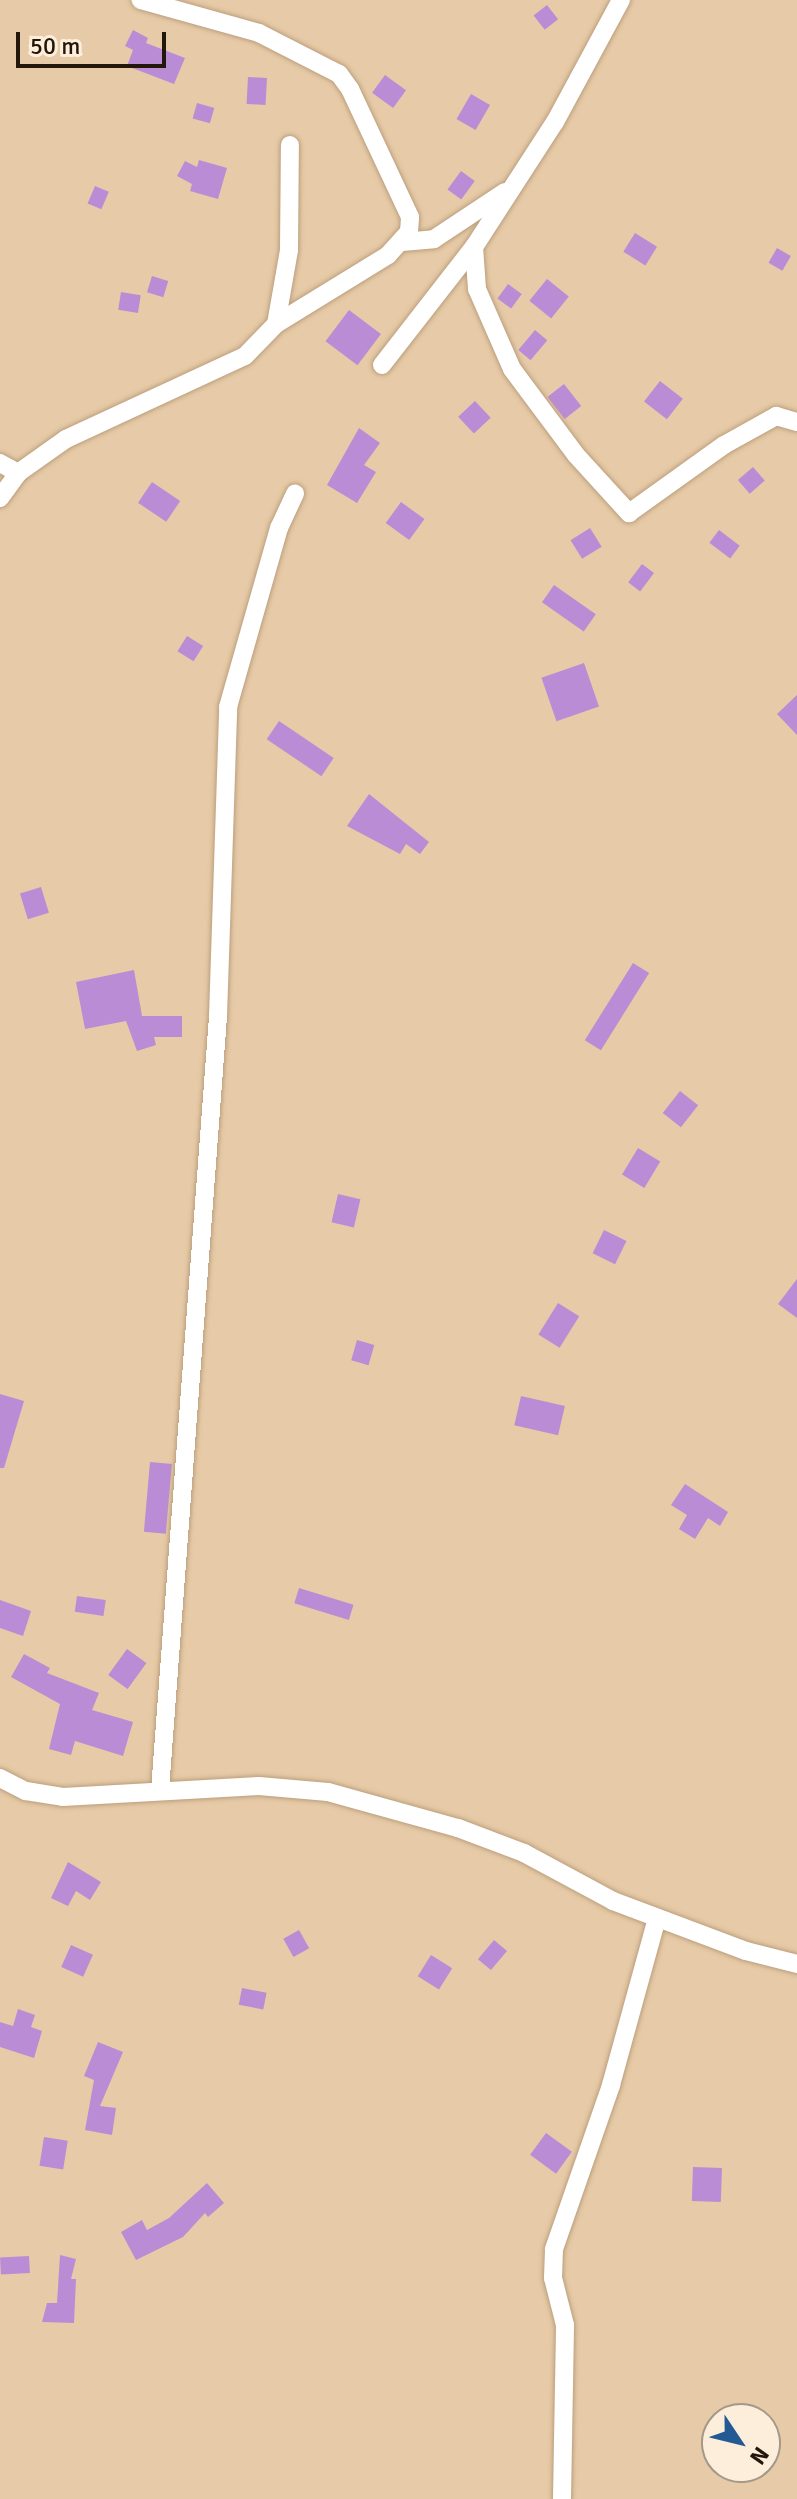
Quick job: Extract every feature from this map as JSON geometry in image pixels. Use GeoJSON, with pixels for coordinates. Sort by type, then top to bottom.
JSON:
{"type":"FeatureCollection","features":[{"type":"Feature","properties":{"kind":"street"},"geometry":{"type":"LineString","coordinates":[[141,0],[259,33],[339,74],[350,89],[410,217],[402,242]]}},
{"type":"Feature","properties":{"kind":"street"},"geometry":{"type":"LineString","coordinates":[[382,365],[474,247],[562,111],[621,0]]}},
{"type":"Feature","properties":{"kind":"street"},"geometry":{"type":"LineString","coordinates":[[276,324],[289,250],[290,145]]}},
{"type":"Feature","properties":{"kind":"street"},"geometry":{"type":"LineString","coordinates":[[0,498],[18,473],[66,439],[245,356],[276,324],[402,242],[434,239],[514,185]]}},
{"type":"Feature","properties":{"kind":"street"},"geometry":{"type":"LineString","coordinates":[[474,247],[477,289],[512,369],[576,455],[629,513],[724,445],[776,416],[797,422]]}},
{"type":"Feature","properties":{"kind":"street"},"geometry":{"type":"LineString","coordinates":[[0,463],[18,473]]}},
{"type":"Feature","properties":{"kind":"street"},"geometry":{"type":"LineString","coordinates":[[160,1790],[218,1016],[228,707],[279,528],[295,493]]}},
{"type":"Feature","properties":{"kind":"street"},"geometry":{"type":"LineString","coordinates":[[0,1778],[26,1791],[63,1797],[272,1787],[369,1802],[524,1853],[613,1901],[797,1964]]}},
{"type":"Feature","properties":{"kind":"street"},"geometry":{"type":"LineString","coordinates":[[562,2499],[565,2325],[553,2278],[554,2249],[611,2085],[657,1918]]}},
{"type":"Feature","properties":{"kind":"building"},"geometry":{"type":"Polygon","coordinates":[[[547,5],[558,19],[545,30],[534,15],[547,5]]]}},
{"type":"Feature","properties":{"kind":"building"},"geometry":{"type":"Polygon","coordinates":[[[133,30],[148,38],[146,43],[185,58],[174,84],[127,66],[133,50],[125,46],[133,30]]]}},
{"type":"Feature","properties":{"kind":"building"},"geometry":{"type":"Polygon","coordinates":[[[385,75],[406,90],[393,108],[372,93],[385,75]]]}},
{"type":"Feature","properties":{"kind":"building"},"geometry":{"type":"Polygon","coordinates":[[[248,77],[267,78],[266,105],[247,104],[248,77]]]}},
{"type":"Feature","properties":{"kind":"building"},"geometry":{"type":"Polygon","coordinates":[[[471,94],[490,105],[476,130],[456,119],[471,94]]]}},
{"type":"Feature","properties":{"kind":"building"},"geometry":{"type":"Polygon","coordinates":[[[197,103],[214,108],[210,123],[193,118],[197,103]]]}},
{"type":"Feature","properties":{"kind":"building"},"geometry":{"type":"Polygon","coordinates":[[[199,160],[227,168],[218,199],[190,191],[192,184],[177,176],[185,161],[197,167],[199,160]]]}},
{"type":"Feature","properties":{"kind":"building"},"geometry":{"type":"Polygon","coordinates":[[[461,171],[475,181],[461,200],[447,190],[461,171]]]}},
{"type":"Feature","properties":{"kind":"building"},"geometry":{"type":"Polygon","coordinates":[[[95,186],[109,192],[101,209],[88,203],[95,186]]]}},
{"type":"Feature","properties":{"kind":"building"},"geometry":{"type":"Polygon","coordinates":[[[635,233],[657,247],[645,265],[623,252],[635,233]]]}},
{"type":"Feature","properties":{"kind":"building"},"geometry":{"type":"Polygon","coordinates":[[[777,248],[791,256],[782,271],[768,263],[777,248]]]}},
{"type":"Feature","properties":{"kind":"building"},"geometry":{"type":"Polygon","coordinates":[[[152,276],[168,281],[163,297],[147,292],[152,276]]]}},
{"type":"Feature","properties":{"kind":"building"},"geometry":{"type":"Polygon","coordinates":[[[547,279],[569,297],[551,318],[529,301],[547,279]]]}},
{"type":"Feature","properties":{"kind":"building"},"geometry":{"type":"Polygon","coordinates":[[[508,284],[522,294],[511,309],[497,299],[508,284]]]}},
{"type":"Feature","properties":{"kind":"building"},"geometry":{"type":"Polygon","coordinates":[[[121,292],[141,295],[138,313],[118,310],[121,292]]]}},
{"type":"Feature","properties":{"kind":"building"},"geometry":{"type":"Polygon","coordinates":[[[349,310],[381,334],[357,365],[326,341],[349,310]]]}},
{"type":"Feature","properties":{"kind":"building"},"geometry":{"type":"Polygon","coordinates":[[[535,330],[547,340],[531,360],[518,350],[535,330]]]}},
{"type":"Feature","properties":{"kind":"building"},"geometry":{"type":"Polygon","coordinates":[[[660,381],[683,399],[667,419],[644,401],[660,381]]]}},
{"type":"Feature","properties":{"kind":"building"},"geometry":{"type":"Polygon","coordinates":[[[564,384],[581,406],[565,419],[547,397],[564,384]]]}},
{"type":"Feature","properties":{"kind":"building"},"geometry":{"type":"Polygon","coordinates":[[[475,401],[491,418],[474,434],[458,417],[475,401]]]}},
{"type":"Feature","properties":{"kind":"building"},"geometry":{"type":"Polygon","coordinates":[[[359,428],[380,443],[364,465],[376,472],[357,503],[327,485],[359,428]]]}},
{"type":"Feature","properties":{"kind":"building"},"geometry":{"type":"Polygon","coordinates":[[[753,467],[765,481],[750,494],[738,480],[753,467]]]}},
{"type":"Feature","properties":{"kind":"building"},"geometry":{"type":"Polygon","coordinates":[[[152,482],[180,501],[166,522],[138,503],[152,482]]]}},
{"type":"Feature","properties":{"kind":"building"},"geometry":{"type":"Polygon","coordinates":[[[401,502],[424,519],[409,540],[386,523],[401,502]]]}},
{"type":"Feature","properties":{"kind":"building"},"geometry":{"type":"Polygon","coordinates":[[[590,528],[602,547],[582,559],[570,540],[590,528]]]}},
{"type":"Feature","properties":{"kind":"building"},"geometry":{"type":"Polygon","coordinates":[[[719,530],[740,546],[730,558],[709,543],[719,530]]]}},
{"type":"Feature","properties":{"kind":"building"},"geometry":{"type":"Polygon","coordinates":[[[642,564],[654,573],[640,591],[628,582],[642,564]]]}},
{"type":"Feature","properties":{"kind":"building"},"geometry":{"type":"Polygon","coordinates":[[[554,585],[596,614],[584,631],[542,602],[554,585]]]}},
{"type":"Feature","properties":{"kind":"building"},"geometry":{"type":"Polygon","coordinates":[[[187,636],[203,646],[194,661],[177,651],[187,636]]]}},
{"type":"Feature","properties":{"kind":"building"},"geometry":{"type":"Polygon","coordinates":[[[584,663],[599,706],[556,721],[541,678],[584,663]]]}},
{"type":"Feature","properties":{"kind":"building"},"geometry":{"type":"Polygon","coordinates":[[[797,695],[797,735],[777,714],[797,695]]]}},
{"type":"Feature","properties":{"kind":"building"},"geometry":{"type":"Polygon","coordinates":[[[279,721],[334,758],[321,776],[267,739],[279,721]]]}},
{"type":"Feature","properties":{"kind":"building"},"geometry":{"type":"Polygon","coordinates":[[[369,794],[429,842],[420,854],[406,844],[400,854],[347,826],[369,794]]]}},
{"type":"Feature","properties":{"kind":"building"},"geometry":{"type":"Polygon","coordinates":[[[41,887],[49,913],[28,919],[20,893],[41,887]]]}},
{"type":"Feature","properties":{"kind":"building"},"geometry":{"type":"Polygon","coordinates":[[[633,963],[649,973],[601,1050],[585,1040],[633,963]]]}},
{"type":"Feature","properties":{"kind":"building"},"geometry":{"type":"Polygon","coordinates":[[[134,970],[142,1016],[182,1016],[182,1037],[154,1037],[156,1045],[137,1051],[126,1021],[85,1029],[76,982],[134,970]]]}},
{"type":"Feature","properties":{"kind":"building"},"geometry":{"type":"Polygon","coordinates":[[[680,1091],[698,1105],[681,1127],[663,1113],[680,1091]]]}},
{"type":"Feature","properties":{"kind":"building"},"geometry":{"type":"Polygon","coordinates":[[[638,1148],[660,1161],[644,1188],[622,1175],[638,1148]]]}},
{"type":"Feature","properties":{"kind":"building"},"geometry":{"type":"Polygon","coordinates":[[[338,1194],[360,1199],[354,1227],[331,1222],[338,1194]]]}},
{"type":"Feature","properties":{"kind":"building"},"geometry":{"type":"Polygon","coordinates":[[[604,1230],[626,1241],[615,1264],[593,1253],[604,1230]]]}},
{"type":"Feature","properties":{"kind":"building"},"geometry":{"type":"Polygon","coordinates":[[[797,1279],[797,1318],[778,1304],[797,1279]]]}},
{"type":"Feature","properties":{"kind":"building"},"geometry":{"type":"Polygon","coordinates":[[[558,1303],[579,1316],[560,1348],[538,1334],[558,1303]]]}},
{"type":"Feature","properties":{"kind":"building"},"geometry":{"type":"Polygon","coordinates":[[[357,1340],[374,1345],[369,1365],[351,1360],[357,1340]]]}},
{"type":"Feature","properties":{"kind":"building"},"geometry":{"type":"Polygon","coordinates":[[[0,1394],[24,1401],[4,1468],[0,1468],[0,1394]]]}},
{"type":"Feature","properties":{"kind":"building"},"geometry":{"type":"Polygon","coordinates":[[[521,1396],[565,1406],[558,1435],[514,1425],[521,1396]]]}},
{"type":"Feature","properties":{"kind":"building"},"geometry":{"type":"Polygon","coordinates":[[[150,1462],[172,1464],[166,1534],[144,1532],[150,1462]]]}},
{"type":"Feature","properties":{"kind":"building"},"geometry":{"type":"Polygon","coordinates":[[[685,1484],[728,1512],[720,1526],[708,1518],[695,1539],[679,1529],[687,1515],[671,1505],[685,1484]]]}},
{"type":"Feature","properties":{"kind":"building"},"geometry":{"type":"Polygon","coordinates":[[[299,1588],[354,1605],[349,1620],[294,1603],[299,1588]]]}},
{"type":"Feature","properties":{"kind":"building"},"geometry":{"type":"Polygon","coordinates":[[[77,1596],[106,1600],[103,1616],[75,1612],[77,1596]]]}},
{"type":"Feature","properties":{"kind":"building"},"geometry":{"type":"Polygon","coordinates":[[[0,1600],[31,1611],[23,1636],[0,1628],[0,1600]]]}},
{"type":"Feature","properties":{"kind":"building"},"geometry":{"type":"Polygon","coordinates":[[[127,1649],[146,1663],[128,1689],[108,1675],[127,1649]]]}},
{"type":"Feature","properties":{"kind":"building"},"geometry":{"type":"Polygon","coordinates":[[[24,1654],[50,1668],[47,1673],[99,1693],[92,1710],[133,1722],[123,1756],[75,1741],[71,1755],[49,1749],[60,1704],[11,1677],[24,1654]]]}},
{"type":"Feature","properties":{"kind":"building"},"geometry":{"type":"Polygon","coordinates":[[[68,1862],[101,1882],[90,1900],[76,1891],[68,1906],[51,1898],[68,1862]]]}},
{"type":"Feature","properties":{"kind":"building"},"geometry":{"type":"Polygon","coordinates":[[[299,1930],[309,1948],[293,1957],[283,1939],[299,1930]]]}},
{"type":"Feature","properties":{"kind":"building"},"geometry":{"type":"Polygon","coordinates":[[[494,1940],[507,1951],[491,1970],[478,1959],[494,1940]]]}},
{"type":"Feature","properties":{"kind":"building"},"geometry":{"type":"Polygon","coordinates":[[[71,1945],[93,1955],[83,1977],[61,1967],[71,1945]]]}},
{"type":"Feature","properties":{"kind":"building"},"geometry":{"type":"Polygon","coordinates":[[[431,1955],[452,1968],[439,1989],[418,1976],[431,1955]]]}},
{"type":"Feature","properties":{"kind":"building"},"geometry":{"type":"Polygon","coordinates":[[[242,1988],[267,1993],[263,2009],[239,2005],[242,1988]]]}},
{"type":"Feature","properties":{"kind":"building"},"geometry":{"type":"Polygon","coordinates":[[[18,2009],[35,2015],[31,2027],[42,2031],[34,2058],[0,2047],[0,2022],[13,2026],[18,2009]]]}},
{"type":"Feature","properties":{"kind":"building"},"geometry":{"type":"Polygon","coordinates":[[[98,2042],[123,2052],[100,2106],[116,2108],[112,2135],[85,2130],[94,2080],[84,2076],[98,2042]]]}},
{"type":"Feature","properties":{"kind":"building"},"geometry":{"type":"Polygon","coordinates":[[[546,2133],[572,2152],[556,2174],[530,2155],[546,2133]]]}},
{"type":"Feature","properties":{"kind":"building"},"geometry":{"type":"Polygon","coordinates":[[[44,2137],[68,2141],[63,2169],[39,2166],[44,2137]]]}},
{"type":"Feature","properties":{"kind":"building"},"geometry":{"type":"Polygon","coordinates":[[[693,2167],[722,2168],[721,2202],[692,2201],[693,2167]]]}},
{"type":"Feature","properties":{"kind":"building"},"geometry":{"type":"Polygon","coordinates":[[[207,2183],[224,2203],[208,2217],[205,2213],[183,2237],[136,2260],[121,2232],[142,2220],[147,2230],[169,2218],[207,2183]]]}},
{"type":"Feature","properties":{"kind":"building"},"geometry":{"type":"Polygon","coordinates":[[[60,2255],[76,2259],[71,2279],[76,2279],[74,2323],[42,2322],[47,2303],[57,2303],[60,2255]]]}},
{"type":"Feature","properties":{"kind":"building"},"geometry":{"type":"Polygon","coordinates":[[[29,2256],[30,2273],[1,2274],[0,2258],[29,2256]]]}}]}
